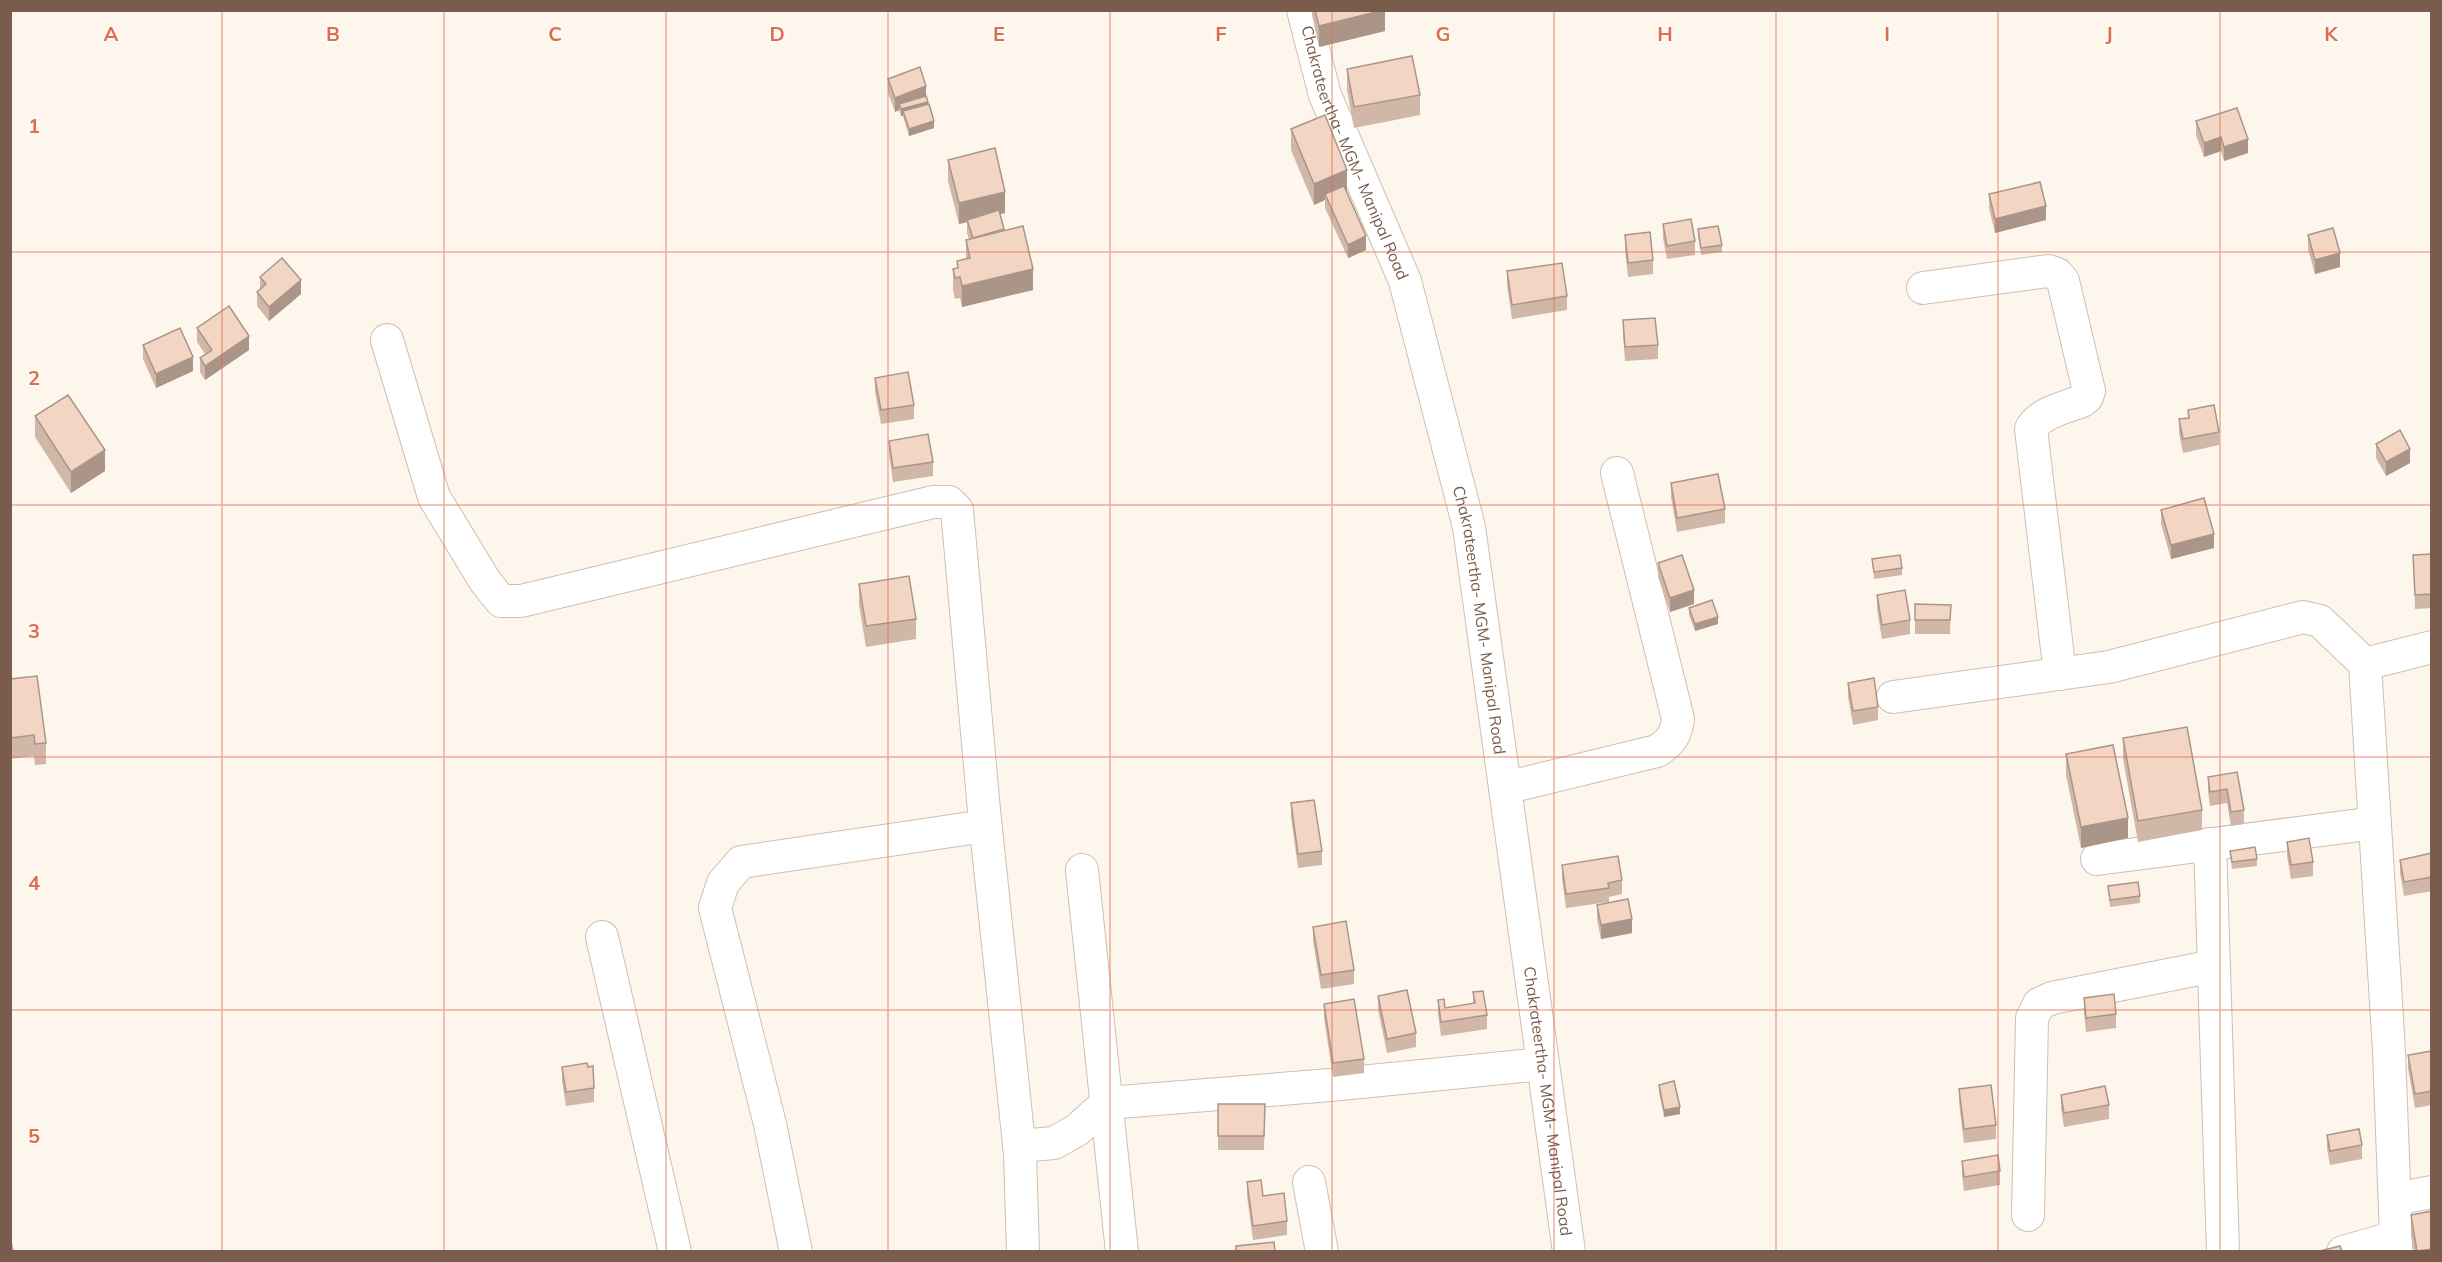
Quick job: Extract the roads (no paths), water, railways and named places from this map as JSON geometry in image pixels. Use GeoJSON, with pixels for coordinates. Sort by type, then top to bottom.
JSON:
{"type":"FeatureCollection","features":[{"type":"Feature","properties":{"kind":"street","name":"Chakrateertha- MGM- Manipal Road"},"geometry":{"type":"LineString","coordinates":[[1303,10],[1325,95],[1405,281],[1469,527],[1569,1251]]}},
{"type":"Feature","properties":{"kind":"street"},"geometry":{"type":"LineString","coordinates":[[1923,288],[2048,271],[2057,274],[2063,281],[2089,391],[2087,397],[2082,401],[2042,417],[2031,429],[2060,674]]}},
{"type":"Feature","properties":{"kind":"street"},"geometry":{"type":"LineString","coordinates":[[387,340],[434,498],[485,581],[501,601],[521,601],[933,502],[949,502],[957,510],[985,825],[1019,1146],[1023,1251]]}},
{"type":"Feature","properties":{"kind":"street"},"geometry":{"type":"LineString","coordinates":[[1505,788],[1658,751],[1670,743],[1677,732],[1678,719],[1617,473]]}},
{"type":"Feature","properties":{"kind":"street"},"geometry":{"type":"LineString","coordinates":[[1893,697],[2109,667],[2303,617],[2320,621],[2365,664],[2389,1040],[2396,1244],[2343,1251]]}},
{"type":"Feature","properties":{"kind":"street"},"geometry":{"type":"LineString","coordinates":[[2365,664],[2432,647]]}},
{"type":"Feature","properties":{"kind":"street"},"geometry":{"type":"LineString","coordinates":[[2097,859],[2375,822]]}},
{"type":"Feature","properties":{"kind":"street"},"geometry":{"type":"LineString","coordinates":[[796,1251],[770,1124],[715,908],[723,883],[741,862],[985,825]]}},
{"type":"Feature","properties":{"kind":"street"},"geometry":{"type":"LineString","coordinates":[[2210,844],[2223,1251]]}},
{"type":"Feature","properties":{"kind":"street"},"geometry":{"type":"LineString","coordinates":[[1082,870],[1122,1251]]}},
{"type":"Feature","properties":{"kind":"street"},"geometry":{"type":"LineString","coordinates":[[602,937],[675,1251]]}},
{"type":"Feature","properties":{"kind":"street"},"geometry":{"type":"LineString","coordinates":[[2028,1215],[2032,1018],[2039,1004],[2052,998],[2214,966]]}},
{"type":"Feature","properties":{"kind":"street"},"geometry":{"type":"LineString","coordinates":[[1019,1146],[1054,1143],[1077,1130],[1107,1103],[1330,1085],[1543,1064]]}},
{"type":"Feature","properties":{"kind":"street"},"geometry":{"type":"LineString","coordinates":[[1309,1182],[1322,1251]]}},
{"type":"Feature","properties":{"kind":"street"},"geometry":{"type":"LineString","coordinates":[[2395,1199],[2432,1192]]}},
{"type":"Feature","properties":{"kind":"railway"},"geometry":{"type":"LineString","coordinates":[[10,1244],[12,1252]]}}]}
